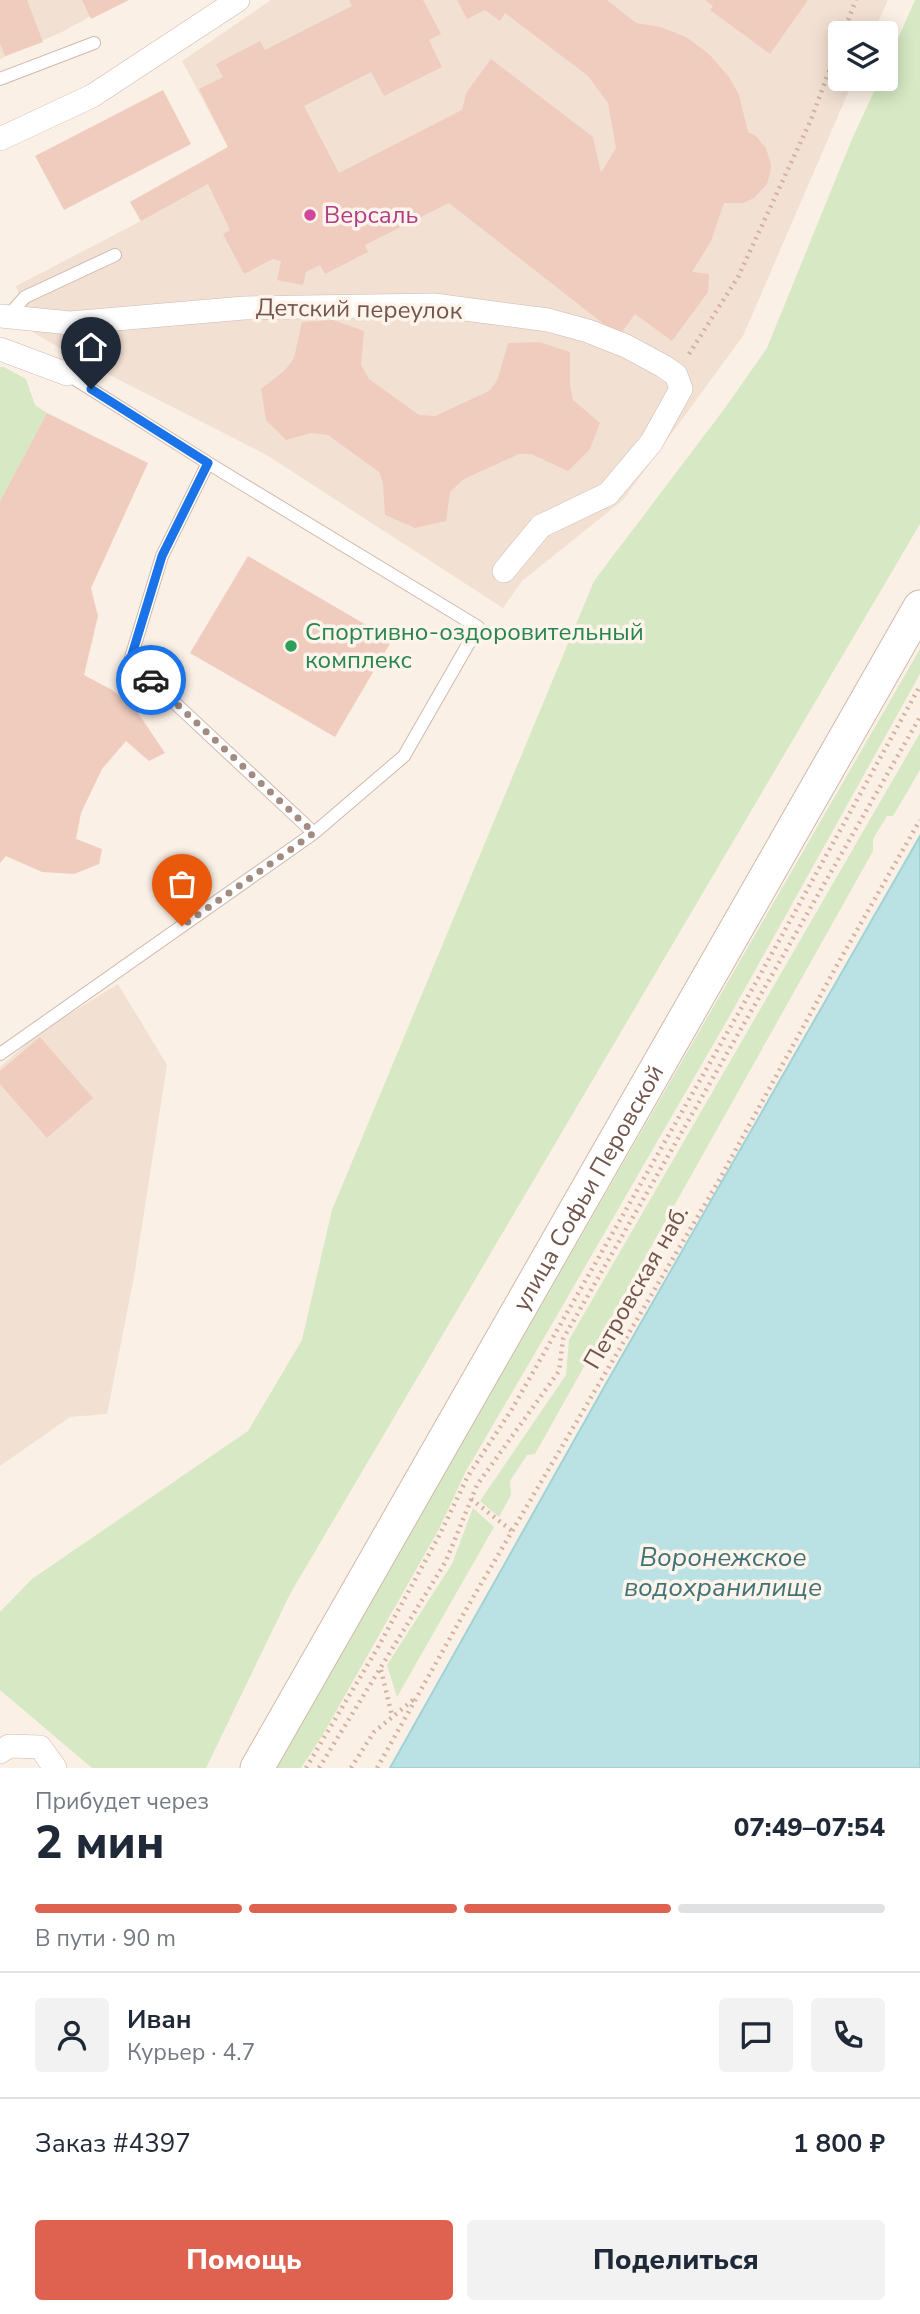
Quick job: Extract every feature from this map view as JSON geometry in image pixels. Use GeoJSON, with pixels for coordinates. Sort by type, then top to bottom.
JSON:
{"type":"FeatureCollection","features":[{"type":"Feature","properties":{"kind":"main road","name":"улица Софьи Перовской"},"geometry":{"type":"LineString","coordinates":[[257,1768],[920,607]]}},
{"type":"Feature","properties":{"kind":"street"},"geometry":{"type":"LineString","coordinates":[[0,139],[92,96],[238,0]]}},
{"type":"Feature","properties":{"kind":"street","name":"Детский переулок"},"geometry":{"type":"LineString","coordinates":[[3,317],[70,323],[243,308],[434,305],[548,320],[587,331],[625,346],[676,375]]}},
{"type":"Feature","properties":{"kind":"street"},"geometry":{"type":"LineString","coordinates":[[0,349],[67,374]]}},
{"type":"Feature","properties":{"kind":"street"},"geometry":{"type":"LineString","coordinates":[[504,571],[541,526],[608,494],[651,443],[681,388],[676,375]]}},
{"type":"Feature","properties":{"kind":"street"},"geometry":{"type":"LineString","coordinates":[[0,1752],[9,1746],[40,1747],[55,1768]]}},
{"type":"Feature","properties":{"kind":"lane"},"geometry":{"type":"LineString","coordinates":[[0,79],[94,43]]}},
{"type":"Feature","properties":{"kind":"lane"},"geometry":{"type":"LineString","coordinates":[[3,317],[25,297],[115,255]]}},
{"type":"Feature","properties":{"kind":"lane"},"geometry":{"type":"LineString","coordinates":[[0,1054],[314,833],[404,756],[478,627],[67,374]]}},
{"type":"Feature","properties":{"kind":"lane"},"geometry":{"type":"LineString","coordinates":[[208,463],[162,556],[130,661],[314,833]]}},
{"type":"Feature","properties":{"kind":"path"},"geometry":{"type":"LineString","coordinates":[[848,21],[856,0]]}},
{"type":"Feature","properties":{"kind":"path"},"geometry":{"type":"LineString","coordinates":[[676,375],[738,278],[810,122],[828,74]]}},
{"type":"Feature","properties":{"kind":"path"},"geometry":{"type":"LineString","coordinates":[[306,1768],[396,1615],[468,1476],[512,1409],[755,984],[920,686]]}},
{"type":"Feature","properties":{"kind":"path"},"geometry":{"type":"LineString","coordinates":[[319,1768],[446,1561],[477,1485],[559,1371],[563,1339],[920,717]]}},
{"type":"Feature","properties":{"kind":"path","name":"Петровская наб."},"geometry":{"type":"LineString","coordinates":[[377,1768],[512,1531],[718,1182],[920,820]]}},
{"type":"Feature","properties":{"kind":"path"},"geometry":{"type":"LineString","coordinates":[[471,1499],[512,1531]]}},
{"type":"Feature","properties":{"kind":"path"},"geometry":{"type":"LineString","coordinates":[[380,1670],[392,1717]]}},
{"type":"Feature","properties":{"kind":"path"},"geometry":{"type":"LineString","coordinates":[[351,1768],[374,1732],[418,1696]]}},
{"type":"Feature","properties":{"kind":"shaded area"},"geometry":{"type":"Polygon","coordinates":[[[0,0],[120,0],[62,32],[0,59],[0,0]]]}},
{"type":"Feature","properties":{"kind":"shaded area"},"geometry":{"type":"Polygon","coordinates":[[[271,0],[888,0],[878,21],[828,21],[828,91],[849,91],[743,336],[623,500],[522,581],[503,608],[265,454],[76,358],[33,332],[16,286],[141,221],[130,202],[228,147],[182,61],[271,0]]]}},
{"type":"Feature","properties":{"kind":"shaded area"},"geometry":{"type":"Polygon","coordinates":[[[118,984],[167,1065],[134,1277],[107,1414],[70,1417],[0,1466],[0,1067],[40,1032],[118,984]]]}},
{"type":"Feature","properties":{"kind":"green space"},"geometry":{"type":"Polygon","coordinates":[[[915,0],[920,0],[920,524],[290,1594],[206,1768],[92,1768],[0,1690],[0,1612],[32,1579],[248,1431],[302,1340],[332,1210],[594,581],[767,348],[852,139],[874,91],[898,91],[898,39],[915,0]]]}},
{"type":"Feature","properties":{"kind":"green space"},"geometry":{"type":"Polygon","coordinates":[[[0,367],[26,379],[35,405],[47,413],[0,501],[0,367]]]}},
{"type":"Feature","properties":{"kind":"green space"},"geometry":{"type":"Polygon","coordinates":[[[920,649],[920,674],[733,1010],[466,1471],[439,1529],[322,1736],[301,1768],[274,1768],[920,649]]]}},
{"type":"Feature","properties":{"kind":"green space"},"geometry":{"type":"Polygon","coordinates":[[[920,733],[920,770],[893,816],[887,816],[873,839],[873,851],[535,1454],[527,1455],[510,1481],[511,1495],[499,1517],[480,1501],[566,1375],[569,1340],[920,733]]]}},
{"type":"Feature","properties":{"kind":"green space"},"geometry":{"type":"Polygon","coordinates":[[[473,1508],[494,1527],[397,1697],[387,1665],[452,1564],[473,1508]]]}},
{"type":"Feature","properties":{"kind":"water","name":"Воронежское водохранилище"},"geometry":{"type":"Polygon","coordinates":[[[920,836],[920,1768],[390,1768],[603,1389],[920,836]]]}},
{"type":"Feature","properties":{"kind":"building"},"geometry":{"type":"Polygon","coordinates":[[[0,0],[27,0],[43,42],[5,56],[0,43],[0,0]]]}},
{"type":"Feature","properties":{"kind":"building"},"geometry":{"type":"Polygon","coordinates":[[[82,0],[129,0],[91,19],[82,0]]]}},
{"type":"Feature","properties":{"kind":"building"},"geometry":{"type":"Polygon","coordinates":[[[349,0],[423,0],[441,34],[429,40],[442,67],[384,96],[371,72],[304,106],[339,173],[462,110],[466,93],[491,59],[593,137],[601,173],[616,148],[608,103],[588,76],[505,13],[500,21],[485,10],[467,19],[457,0],[607,0],[636,23],[661,27],[686,37],[709,54],[729,77],[739,95],[748,132],[755,135],[766,148],[771,165],[770,174],[767,184],[754,198],[743,203],[724,203],[711,241],[692,272],[709,274],[708,292],[672,341],[635,314],[619,336],[449,203],[365,245],[368,252],[325,274],[320,265],[306,272],[303,285],[277,280],[281,261],[273,259],[244,274],[223,234],[230,230],[208,184],[141,221],[130,202],[228,147],[199,89],[223,77],[216,64],[260,41],[265,50],[352,6],[349,0]]]}},
{"type":"Feature","properties":{"kind":"building"},"geometry":{"type":"Polygon","coordinates":[[[705,0],[808,0],[770,54],[710,10],[713,6],[705,0]]]}},
{"type":"Feature","properties":{"kind":"building"},"geometry":{"type":"Polygon","coordinates":[[[163,90],[191,144],[64,210],[35,156],[163,90]]]}},
{"type":"Feature","properties":{"kind":"building"},"geometry":{"type":"Polygon","coordinates":[[[333,320],[364,331],[361,365],[369,379],[419,415],[435,416],[489,391],[497,381],[508,343],[539,342],[570,352],[570,386],[573,400],[600,423],[590,449],[568,471],[531,454],[519,454],[464,479],[450,492],[446,521],[415,528],[385,515],[383,483],[379,472],[328,435],[311,433],[286,440],[266,420],[261,389],[285,370],[294,358],[302,322],[333,320]]]}},
{"type":"Feature","properties":{"kind":"building"},"geometry":{"type":"Polygon","coordinates":[[[47,413],[148,463],[91,588],[98,616],[84,675],[112,690],[134,707],[165,753],[149,761],[126,741],[102,769],[81,813],[76,839],[102,849],[99,864],[74,874],[42,872],[6,856],[0,863],[0,501],[47,413]]]}},
{"type":"Feature","properties":{"kind":"building","name":"Спортивно-оздоровительный комплекс"},"geometry":{"type":"Polygon","coordinates":[[[248,556],[392,640],[335,737],[190,653],[248,556]]]}},
{"type":"Feature","properties":{"kind":"building"},"geometry":{"type":"Polygon","coordinates":[[[40,1037],[93,1098],[47,1138],[0,1084],[0,1071],[40,1037]]]}},
{"type":"Feature","properties":{"kind":"way so far"},"geometry":{"type":"LineString","coordinates":[[151,680],[314,833],[182,926]]}},
{"type":"Feature","properties":{"kind":"place","name":"Версаль"},"geometry":{"type":"Point","coordinates":[310,215]}},
{"type":"Feature","properties":{"kind":"place","name":"Спортивно-оздоровительный комплекс"},"geometry":{"type":"Point","coordinates":[291,646]}},
{"type":"Feature","properties":{"kind":"route"},"geometry":{"type":"LineString","coordinates":[[91,389],[208,463],[162,556],[130,661],[151,680]]}}]}
